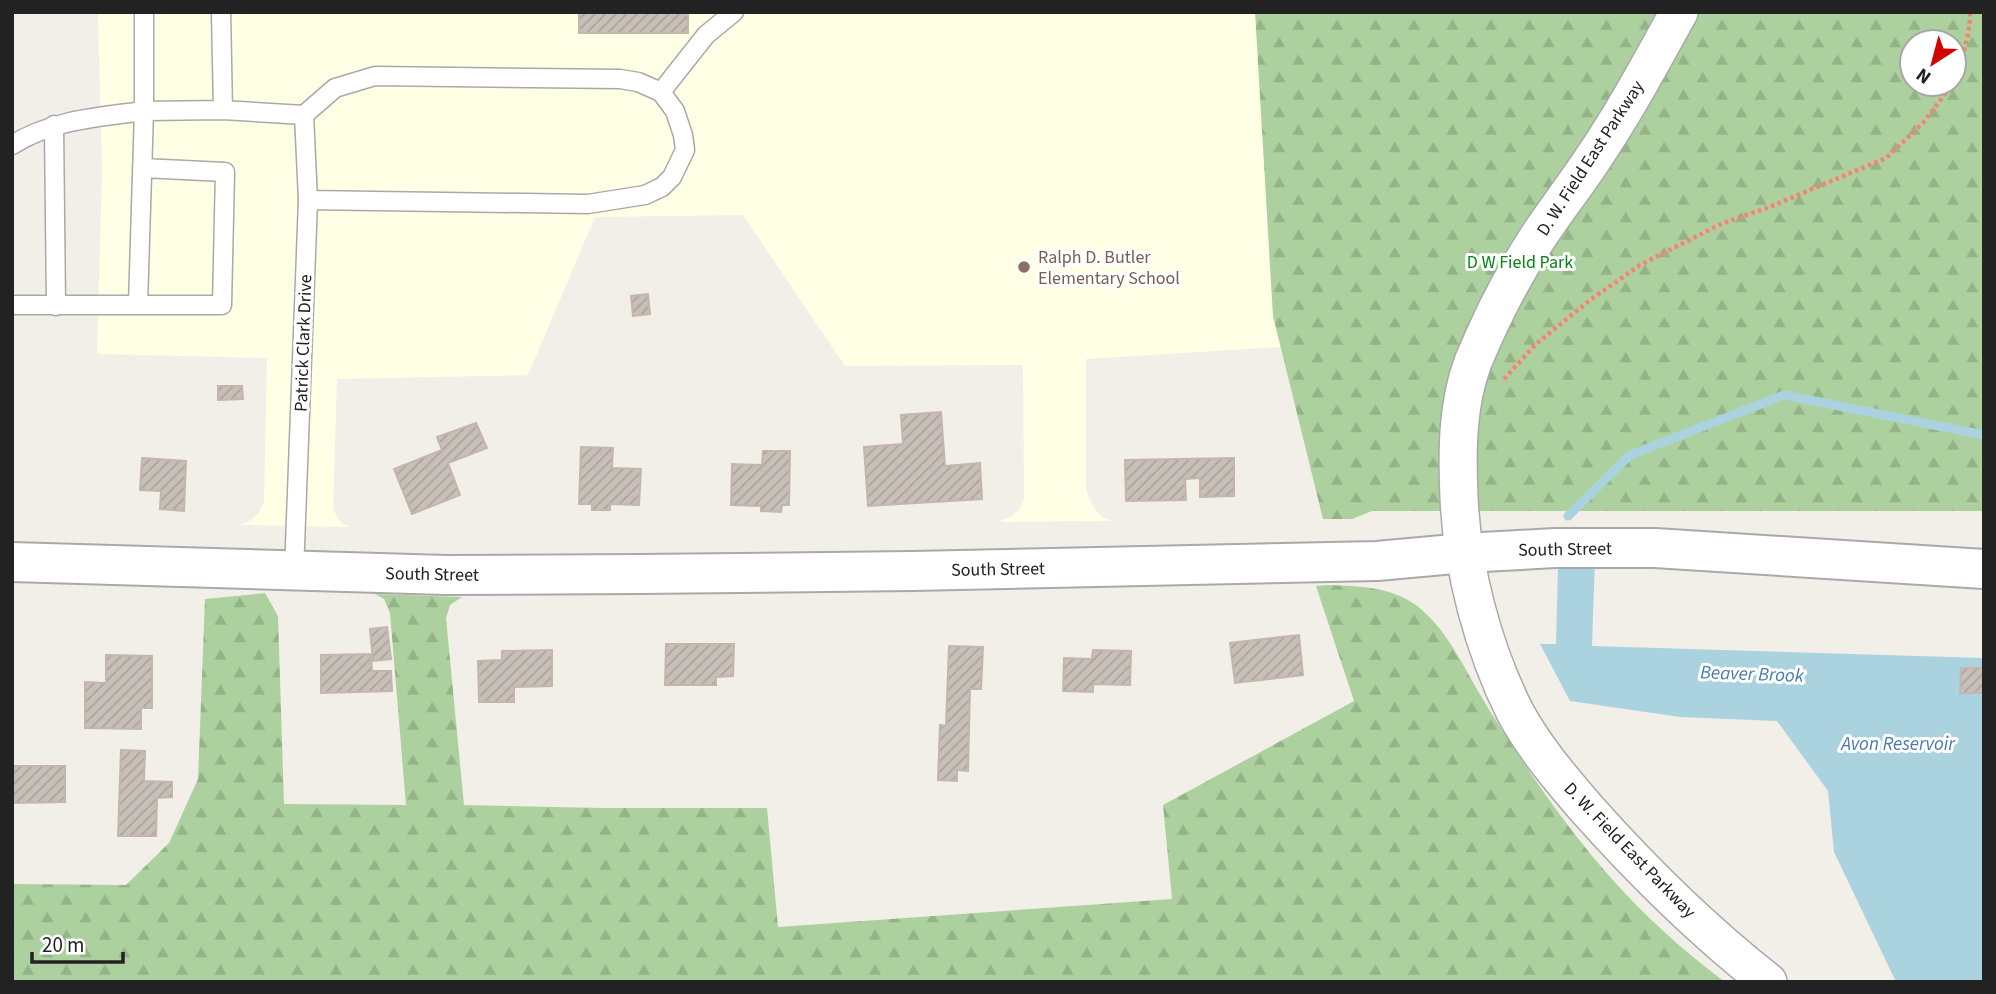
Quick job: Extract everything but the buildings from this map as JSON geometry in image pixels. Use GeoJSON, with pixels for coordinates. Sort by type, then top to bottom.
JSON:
{"type":"FeatureCollection","features":[{"type":"Feature","properties":{"kind":"street","name":"D. W. Field East Parkway"},"geometry":{"type":"LineString","coordinates":[[1679,12],[1626,108],[1513,277],[1472,365],[1460,418],[1457,465],[1460,517],[1480,623],[1494,667],[1517,715],[1554,771],[1608,833],[1660,886],[1768,982]]}},
{"type":"Feature","properties":{"kind":"street","name":"South Street"},"geometry":{"type":"LineString","coordinates":[[12,562],[460,575],[926,570],[1377,561],[1555,548],[1655,548],[1984,569]]}},
{"type":"Feature","properties":{"kind":"lane"},"geometry":{"type":"LineString","coordinates":[[138,304],[144,12]]}},
{"type":"Feature","properties":{"kind":"lane"},"geometry":{"type":"LineString","coordinates":[[221,12],[223,110]]}},
{"type":"Feature","properties":{"kind":"lane"},"geometry":{"type":"LineString","coordinates":[[661,92],[706,35],[734,12]]}},
{"type":"Feature","properties":{"kind":"lane"},"geometry":{"type":"LineString","coordinates":[[12,145],[54,125],[144,111],[223,110],[304,115],[335,88],[374,76],[620,79],[638,82],[661,92],[675,111],[683,135],[685,150],[672,177],[662,187],[645,195],[588,204],[308,201]]}},
{"type":"Feature","properties":{"kind":"lane","name":"Patrick Clark Drive"},"geometry":{"type":"LineString","coordinates":[[294,572],[308,201],[304,115]]}},
{"type":"Feature","properties":{"kind":"lane"},"geometry":{"type":"LineString","coordinates":[[54,125],[56,306]]}},
{"type":"Feature","properties":{"kind":"lane"},"geometry":{"type":"LineString","coordinates":[[12,305],[222,304],[225,172],[142,168]]}},
{"type":"Feature","properties":{"kind":"path"},"geometry":{"type":"LineString","coordinates":[[1968,33],[1970,12]]}},
{"type":"Feature","properties":{"kind":"path"},"geometry":{"type":"LineString","coordinates":[[1464,398],[1485,393],[1500,384],[1535,345],[1590,300],[1640,265],[1723,223],[1767,208],[1886,158],[1923,123],[1942,98]]}},
{"type":"Feature","properties":{"kind":"shaded area","name":"Ralph D. Butler Elementary School"},"geometry":{"type":"Polygon","coordinates":[[[98,12],[1256,12],[1273,316],[1281,347],[1086,359],[1086,488],[1094,508],[1101,516],[1111,521],[999,522],[1019,510],[1024,499],[1023,365],[845,366],[743,215],[595,217],[528,375],[337,379],[333,509],[342,523],[350,527],[240,525],[259,513],[264,502],[267,358],[97,354],[102,172],[98,12]]]}},
{"type":"Feature","properties":{"kind":"green space","name":"D W Field Park"},"geometry":{"type":"Polygon","coordinates":[[[1255,12],[1984,12],[1984,511],[1372,511],[1352,519],[1323,519],[1273,316],[1255,12]]]}},
{"type":"Feature","properties":{"kind":"green space"},"geometry":{"type":"Polygon","coordinates":[[[1316,586],[1363,587],[1396,594],[1427,614],[1453,647],[1538,784],[1585,847],[1609,876],[1663,930],[1725,982],[12,982],[12,884],[126,885],[169,843],[198,779],[205,599],[265,593],[278,616],[284,804],[406,805],[390,613],[384,599],[375,594],[462,597],[450,605],[446,618],[464,805],[767,808],[778,927],[1172,899],[1163,805],[1354,701],[1316,586]]]}},
{"type":"Feature","properties":{"kind":"water","name":"Avon Reservoir"},"geometry":{"type":"Polygon","coordinates":[[[1559,527],[1596,528],[1592,646],[1984,658],[1984,982],[1896,982],[1834,852],[1828,791],[1777,721],[1680,717],[1570,701],[1540,644],[1556,644],[1559,527]]]}},
{"type":"Feature","properties":{"kind":"waterway","name":"Beaver Brook"},"geometry":{"type":"LineString","coordinates":[[1568,516],[1630,455],[1784,395],[1984,435]]}},
{"type":"Feature","properties":{"kind":"place","name":"Ralph D. Butler Elementary School"},"geometry":{"type":"Point","coordinates":[1024,267]}}]}
